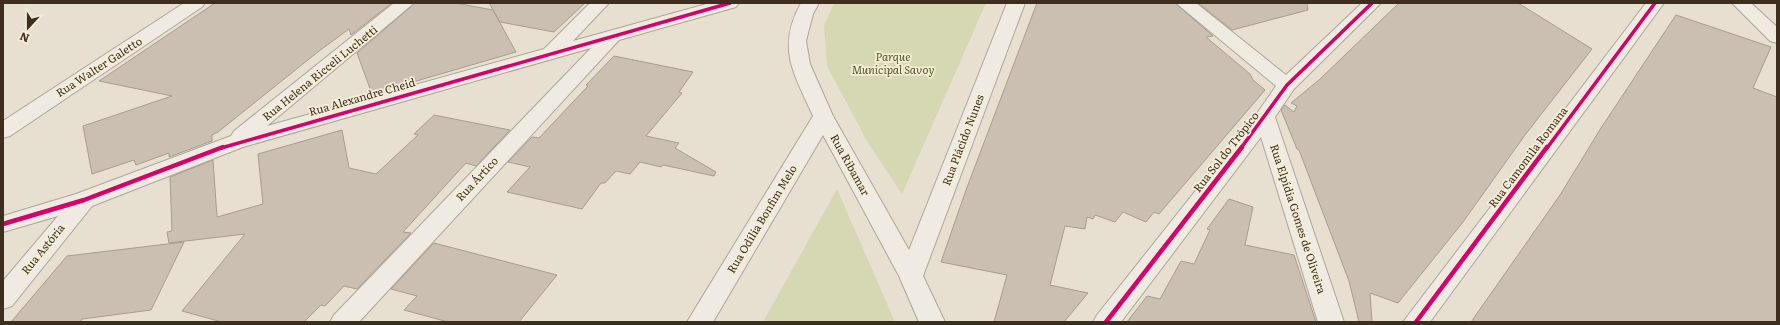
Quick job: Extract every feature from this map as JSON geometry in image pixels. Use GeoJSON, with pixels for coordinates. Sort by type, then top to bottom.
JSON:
{"type":"FeatureCollection","features":[{"type":"Feature","properties":{"kind":"street","name":"Rua Walter Galetto"},"geometry":{"type":"LineString","coordinates":[[3,130],[196,3]]}},
{"type":"Feature","properties":{"kind":"street","name":"Rua Helena Ricceli Luchetti"},"geometry":{"type":"LineString","coordinates":[[235,142],[405,3]]}},
{"type":"Feature","properties":{"kind":"street"},"geometry":{"type":"LineString","coordinates":[[550,54],[600,3]]}},
{"type":"Feature","properties":{"kind":"street","name":"Rua Alexandre Cheid"},"geometry":{"type":"LineString","coordinates":[[3,224],[84,200],[235,142],[730,3]]}},
{"type":"Feature","properties":{"kind":"street","name":"Rua Ribamar"},"geometry":{"type":"LineString","coordinates":[[810,3],[804,14],[797,41],[800,64],[823,116],[911,276],[932,322]]}},
{"type":"Feature","properties":{"kind":"street","name":"Rua Plácido Nunes"},"geometry":{"type":"LineString","coordinates":[[911,276],[1016,3]]}},
{"type":"Feature","properties":{"kind":"street"},"geometry":{"type":"LineString","coordinates":[[1185,3],[1287,85]]}},
{"type":"Feature","properties":{"kind":"street","name":"Rua Sol do Trópico"},"geometry":{"type":"LineString","coordinates":[[1106,322],[1265,117],[1287,85],[1372,3]]}},
{"type":"Feature","properties":{"kind":"street","name":"Rua Camomila Romana"},"geometry":{"type":"LineString","coordinates":[[1416,322],[1655,3]]}},
{"type":"Feature","properties":{"kind":"street"},"geometry":{"type":"LineString","coordinates":[[1741,3],[1777,37]]}},
{"type":"Feature","properties":{"kind":"street","name":"Rua Ártico"},"geometry":{"type":"LineString","coordinates":[[343,322],[612,37]]}},
{"type":"Feature","properties":{"kind":"street","name":"Rua Odília Bonfim Melo"},"geometry":{"type":"LineString","coordinates":[[700,322],[823,116]]}},
{"type":"Feature","properties":{"kind":"street","name":"Rua Elpídia Gomes de Oliveira"},"geometry":{"type":"LineString","coordinates":[[1265,117],[1331,322]]}},
{"type":"Feature","properties":{"kind":"street","name":"Rua Astória"},"geometry":{"type":"LineString","coordinates":[[3,299],[84,200]]}},
{"type":"Feature","properties":{"kind":"green space","name":"Parque Municipal Savoy"},"geometry":{"type":"Polygon","coordinates":[[[834,3],[986,3],[902,194],[868,143],[827,66],[824,26],[834,3]]]}},
{"type":"Feature","properties":{"kind":"green space"},"geometry":{"type":"Polygon","coordinates":[[[837,189],[895,322],[763,322],[837,189]]]}},
{"type":"Feature","properties":{"kind":"building"},"geometry":{"type":"Polygon","coordinates":[[[215,3],[392,3],[351,35],[349,29],[319,51],[218,132],[212,135],[212,141],[169,157],[169,153],[136,165],[134,160],[92,174],[83,126],[172,96],[99,81],[215,3]]]}},
{"type":"Feature","properties":{"kind":"building"},"geometry":{"type":"Polygon","coordinates":[[[415,3],[455,3],[493,10],[516,52],[372,94],[357,53],[415,3]]]}},
{"type":"Feature","properties":{"kind":"building"},"geometry":{"type":"Polygon","coordinates":[[[489,3],[585,3],[554,32],[500,22],[489,3]]]}},
{"type":"Feature","properties":{"kind":"building"},"geometry":{"type":"Polygon","coordinates":[[[1037,3],[1175,3],[1213,36],[1206,37],[1250,74],[1253,80],[1265,90],[1159,214],[1154,212],[1146,222],[1123,212],[1115,222],[1095,215],[1093,219],[1087,217],[1085,229],[1065,226],[1050,285],[1088,293],[1064,322],[994,322],[1007,275],[941,262],[966,190],[1037,3]]]}},
{"type":"Feature","properties":{"kind":"building"},"geometry":{"type":"Polygon","coordinates":[[[1198,3],[1307,3],[1308,10],[1232,30],[1198,3]]]}},
{"type":"Feature","properties":{"kind":"building"},"geometry":{"type":"Polygon","coordinates":[[[1399,3],[1518,3],[1592,49],[1525,135],[1463,222],[1398,303],[1370,293],[1372,322],[1359,322],[1349,281],[1299,150],[1297,149],[1281,110],[1285,105],[1294,112],[1297,106],[1291,103],[1319,80],[1399,3]]]}},
{"type":"Feature","properties":{"kind":"building"},"geometry":{"type":"Polygon","coordinates":[[[1676,15],[1771,47],[1753,88],[1777,97],[1777,322],[1471,322],[1560,195],[1601,128],[1676,15]]]}},
{"type":"Feature","properties":{"kind":"building"},"geometry":{"type":"Polygon","coordinates":[[[614,56],[693,72],[679,92],[682,93],[646,136],[679,143],[675,148],[716,172],[714,176],[663,165],[661,167],[640,162],[630,174],[616,171],[605,183],[601,183],[582,209],[507,192],[530,167],[508,162],[532,137],[539,138],[614,56]]]}},
{"type":"Feature","properties":{"kind":"building"},"geometry":{"type":"Polygon","coordinates":[[[434,115],[510,130],[476,166],[466,163],[403,232],[411,233],[357,289],[344,286],[325,306],[321,305],[304,322],[222,322],[182,311],[245,234],[169,243],[167,232],[172,231],[170,177],[213,160],[217,217],[263,204],[258,154],[342,130],[349,168],[376,174],[418,135],[414,134],[434,115]]]}},
{"type":"Feature","properties":{"kind":"building"},"geometry":{"type":"Polygon","coordinates":[[[1229,199],[1253,207],[1245,245],[1294,255],[1316,322],[1127,322],[1147,296],[1160,299],[1181,261],[1194,264],[1210,230],[1207,229],[1229,199]]]}},
{"type":"Feature","properties":{"kind":"building"},"geometry":{"type":"Polygon","coordinates":[[[184,242],[151,310],[82,319],[80,322],[11,322],[67,256],[184,242]]]}},
{"type":"Feature","properties":{"kind":"building"},"geometry":{"type":"Polygon","coordinates":[[[434,243],[557,275],[519,322],[448,322],[404,310],[417,296],[391,289],[434,243]]]}},
{"type":"Feature","properties":{"kind":"cycle path"},"geometry":{"type":"LineString","coordinates":[[3,224],[84,200],[235,142],[730,3]]}},
{"type":"Feature","properties":{"kind":"cycle path"},"geometry":{"type":"LineString","coordinates":[[1106,322],[1265,117],[1287,85],[1372,3]]}},
{"type":"Feature","properties":{"kind":"cycle path"},"geometry":{"type":"LineString","coordinates":[[1416,322],[1655,3]]}}]}
